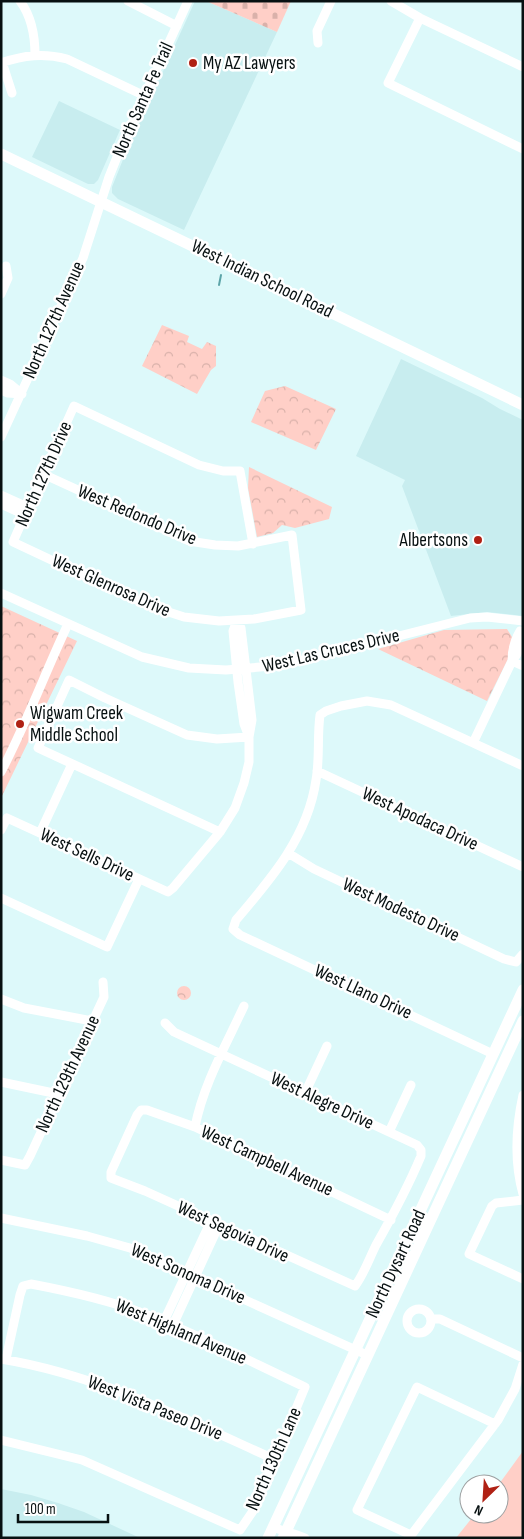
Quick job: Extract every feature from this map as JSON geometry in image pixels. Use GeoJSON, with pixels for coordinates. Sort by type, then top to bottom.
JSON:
{"type":"FeatureCollection","features":[{"type":"Feature","properties":{"kind":"main road","name":"West Indian School Road"},"geometry":{"type":"LineString","coordinates":[[1,154],[414,348],[523,405]]}},
{"type":"Feature","properties":{"kind":"main road","name":"North Dysart Road"},"geometry":{"type":"LineString","coordinates":[[268,1538],[523,990]]}},
{"type":"Feature","properties":{"kind":"main road","name":"North Dysart Road"},"geometry":{"type":"LineString","coordinates":[[286,1536],[367,1355],[523,1021]]}},
{"type":"Feature","properties":{"kind":"street"},"geometry":{"type":"LineString","coordinates":[[20,1],[30,17],[35,35],[35,55]]}},
{"type":"Feature","properties":{"kind":"street"},"geometry":{"type":"LineString","coordinates":[[128,1],[177,26]]}},
{"type":"Feature","properties":{"kind":"street","name":"North Santa Fe Trail"},"geometry":{"type":"LineString","coordinates":[[101,201],[121,146],[188,1]]}},
{"type":"Feature","properties":{"kind":"street"},"geometry":{"type":"LineString","coordinates":[[318,43],[317,31],[331,1]]}},
{"type":"Feature","properties":{"kind":"street"},"geometry":{"type":"LineString","coordinates":[[392,1],[420,18],[523,67]]}},
{"type":"Feature","properties":{"kind":"street"},"geometry":{"type":"LineString","coordinates":[[420,18],[388,83],[523,149]]}},
{"type":"Feature","properties":{"kind":"street"},"geometry":{"type":"LineString","coordinates":[[12,93],[1,62],[35,55],[67,59],[145,96]]}},
{"type":"Feature","properties":{"kind":"street","name":"North 127th Avenue"},"geometry":{"type":"LineString","coordinates":[[1,437],[80,264],[101,201]]}},
{"type":"Feature","properties":{"kind":"street"},"geometry":{"type":"LineString","coordinates":[[1,294],[8,278],[6,266]]}},
{"type":"Feature","properties":{"kind":"street"},"geometry":{"type":"LineString","coordinates":[[1,380],[10,384],[22,394]]}},
{"type":"Feature","properties":{"kind":"street"},"geometry":{"type":"LineString","coordinates":[[1,390],[8,393],[22,394]]}},
{"type":"Feature","properties":{"kind":"street","name":"North 127th Drive"},"geometry":{"type":"LineString","coordinates":[[13,542],[74,406],[199,465],[223,472],[240,471],[253,544]]}},
{"type":"Feature","properties":{"kind":"street","name":"West Redondo Drive"},"geometry":{"type":"LineString","coordinates":[[43,474],[189,541],[238,546],[292,535],[301,610]]}},
{"type":"Feature","properties":{"kind":"street"},"geometry":{"type":"LineString","coordinates":[[1,495],[21,504],[26,511]]}},
{"type":"Feature","properties":{"kind":"street"},"geometry":{"type":"LineString","coordinates":[[1,504],[16,511],[26,511]]}},
{"type":"Feature","properties":{"kind":"street","name":"West Glenrosa Drive"},"geometry":{"type":"LineString","coordinates":[[13,542],[147,605],[184,617],[218,621],[254,620],[301,610]]}},
{"type":"Feature","properties":{"kind":"street","name":"West Las Cruces Drive"},"geometry":{"type":"LineString","coordinates":[[1,594],[124,650],[189,668],[241,670],[290,664],[470,618],[487,617],[522,621]]}},
{"type":"Feature","properties":{"kind":"street"},"geometry":{"type":"LineString","coordinates":[[237,620],[242,628],[241,670],[252,720],[249,737],[249,762],[244,783],[234,808],[220,832],[38,748],[69,680],[187,735],[217,739],[249,737]]}},
{"type":"Feature","properties":{"kind":"street"},"geometry":{"type":"LineString","coordinates":[[473,743],[512,661],[518,654],[515,640],[522,621]]}},
{"type":"Feature","properties":{"kind":"street"},"geometry":{"type":"LineString","coordinates":[[1,772],[68,624]]}},
{"type":"Feature","properties":{"kind":"street"},"geometry":{"type":"LineString","coordinates":[[512,661],[523,666]]}},
{"type":"Feature","properties":{"kind":"street"},"geometry":{"type":"LineString","coordinates":[[288,853],[303,825],[313,796],[318,771],[320,715],[326,711],[367,701],[392,705],[523,766]]}},
{"type":"Feature","properties":{"kind":"street"},"geometry":{"type":"LineString","coordinates":[[40,833],[72,764]]}},
{"type":"Feature","properties":{"kind":"street","name":"West Apodaca Drive"},"geometry":{"type":"LineString","coordinates":[[318,771],[523,867]]}},
{"type":"Feature","properties":{"kind":"street","name":"West Sells Drive"},"geometry":{"type":"LineString","coordinates":[[1,830],[7,818],[168,892],[220,832]]}},
{"type":"Feature","properties":{"kind":"street","name":"West Llano Drive"},"geometry":{"type":"LineString","coordinates":[[288,853],[278,871],[236,920],[233,929],[240,935],[494,1054]]}},
{"type":"Feature","properties":{"kind":"street","name":"West Modesto Drive"},"geometry":{"type":"LineString","coordinates":[[288,853],[322,874],[504,959],[516,962],[523,954]]}},
{"type":"Feature","properties":{"kind":"street"},"geometry":{"type":"LineString","coordinates":[[1,898],[107,947],[139,879]]}},
{"type":"Feature","properties":{"kind":"street","name":"North 129th Avenue"},"geometry":{"type":"LineString","coordinates":[[1,1160],[25,1164],[30,1156],[104,997],[103,982]]}},
{"type":"Feature","properties":{"kind":"street"},"geometry":{"type":"LineString","coordinates":[[1,999],[24,1008],[92,1021]]}},
{"type":"Feature","properties":{"kind":"street"},"geometry":{"type":"LineString","coordinates":[[194,1127],[204,1092],[244,1006]]}},
{"type":"Feature","properties":{"kind":"street","name":"West Alegre Drive"},"geometry":{"type":"LineString","coordinates":[[164,1023],[174,1032],[417,1146],[421,1150],[421,1156],[406,1192],[391,1220]]}},
{"type":"Feature","properties":{"kind":"street"},"geometry":{"type":"LineString","coordinates":[[305,1093],[327,1046]]}},
{"type":"Feature","properties":{"kind":"street"},"geometry":{"type":"LineString","coordinates":[[1,1082],[58,1094]]}},
{"type":"Feature","properties":{"kind":"street"},"geometry":{"type":"LineString","coordinates":[[389,1132],[411,1085]]}},
{"type":"Feature","properties":{"kind":"street"},"geometry":{"type":"LineString","coordinates":[[523,1095],[517,1147],[519,1177],[523,1194]]}},
{"type":"Feature","properties":{"kind":"street","name":"West Campbell Avenue"},"geometry":{"type":"LineString","coordinates":[[111,1178],[111,1172],[141,1110],[147,1110],[194,1127],[391,1220]]}},
{"type":"Feature","properties":{"kind":"street","name":"West Segovia Drive"},"geometry":{"type":"LineString","coordinates":[[111,1178],[355,1286],[391,1220]]}},
{"type":"Feature","properties":{"kind":"street"},"geometry":{"type":"LineString","coordinates":[[523,1200],[496,1203],[492,1206],[469,1254],[523,1279]]}},
{"type":"Feature","properties":{"kind":"street","name":"West Sonoma Drive"},"geometry":{"type":"LineString","coordinates":[[1,1218],[111,1242],[146,1254],[367,1355]]}},
{"type":"Feature","properties":{"kind":"street"},"geometry":{"type":"LineString","coordinates":[[168,1323],[215,1223]]}},
{"type":"Feature","properties":{"kind":"street","name":"West Highland Avenue"},"geometry":{"type":"LineString","coordinates":[[4,1359],[23,1286],[31,1284],[104,1300],[168,1323],[305,1387]]}},
{"type":"Feature","properties":{"kind":"street"},"geometry":{"type":"LineString","coordinates":[[431,1319],[440,1319],[523,1358]]}},
{"type":"Feature","properties":{"kind":"street","name":"West Vista Paseo Drive"},"geometry":{"type":"LineString","coordinates":[[4,1359],[94,1381],[132,1395],[276,1460]]}},
{"type":"Feature","properties":{"kind":"street"},"geometry":{"type":"LineString","coordinates":[[496,1424],[416,1387],[357,1510],[410,1536],[496,1424],[515,1389],[523,1364]]}},
{"type":"Feature","properties":{"kind":"street","name":"North 130th Lane"},"geometry":{"type":"LineString","coordinates":[[1,1440],[82,1460],[240,1530],[255,1508],[305,1387]]}},
{"type":"Feature","properties":{"kind":"street"},"geometry":{"type":"LineString","coordinates":[[273,1527],[286,1536],[295,1533],[305,1538]]}},
{"type":"Feature","properties":{"kind":"shaded area"},"geometry":{"type":"Polygon","coordinates":[[[195,1],[206,1],[277,32],[184,230],[118,199],[112,193],[112,187],[195,1]]]}},
{"type":"Feature","properties":{"kind":"shaded area"},"geometry":{"type":"Polygon","coordinates":[[[59,101],[120,130],[98,180],[94,184],[88,184],[32,157],[59,101]]]}},
{"type":"Feature","properties":{"kind":"shaded area"},"geometry":{"type":"Polygon","coordinates":[[[401,359],[523,420],[523,616],[487,612],[451,616],[402,486],[405,480],[356,456],[401,359]]]}},
{"type":"Feature","properties":{"kind":"shaded area"},"geometry":{"type":"Polygon","coordinates":[[[1,1489],[31,1495],[84,1512],[140,1538],[1,1538],[1,1489]]]}},
{"type":"Feature","properties":{"kind":"green space"},"geometry":{"type":"Polygon","coordinates":[[[206,1],[291,1],[277,32],[206,1]]]}},
{"type":"Feature","properties":{"kind":"green space"},"geometry":{"type":"Polygon","coordinates":[[[162,325],[189,336],[187,342],[202,349],[207,342],[216,346],[216,366],[211,370],[197,394],[142,366],[162,325]]]}},
{"type":"Feature","properties":{"kind":"green space"},"geometry":{"type":"Polygon","coordinates":[[[285,386],[336,409],[316,450],[251,422],[265,391],[285,386]]]}},
{"type":"Feature","properties":{"kind":"green space"},"geometry":{"type":"Polygon","coordinates":[[[249,467],[332,507],[329,519],[295,528],[282,525],[273,533],[257,537],[248,488],[249,467]]]}},
{"type":"Feature","properties":{"kind":"green space","name":"Wigwam Creek Middle School"},"geometry":{"type":"Polygon","coordinates":[[[1,606],[77,641],[1,798],[1,606]]]}},
{"type":"Feature","properties":{"kind":"green space"},"geometry":{"type":"Polygon","coordinates":[[[507,629],[512,637],[509,657],[487,701],[378,649],[444,630],[507,629]]]}},
{"type":"Feature","properties":{"kind":"green space"},"geometry":{"type":"Polygon","coordinates":[[[181,986],[187,986],[191,993],[187,1000],[181,1000],[177,996],[177,990],[181,986]]]}},
{"type":"Feature","properties":{"kind":"green space"},"geometry":{"type":"Polygon","coordinates":[[[523,1451],[523,1538],[456,1538],[467,1524],[509,1524],[509,1474],[506,1474],[523,1451]]]}},
{"type":"Feature","properties":{"kind":"waterway"},"geometry":{"type":"LineString","coordinates":[[219,285],[221,275]]}},
{"type":"Feature","properties":{"kind":"place","name":"My AZ Lawyers"},"geometry":{"type":"Point","coordinates":[193,63]}},
{"type":"Feature","properties":{"kind":"place","name":"Albertsons"},"geometry":{"type":"Point","coordinates":[478,540]}},
{"type":"Feature","properties":{"kind":"place","name":"Wigwam Creek Middle School"},"geometry":{"type":"Point","coordinates":[20,724]}}]}
